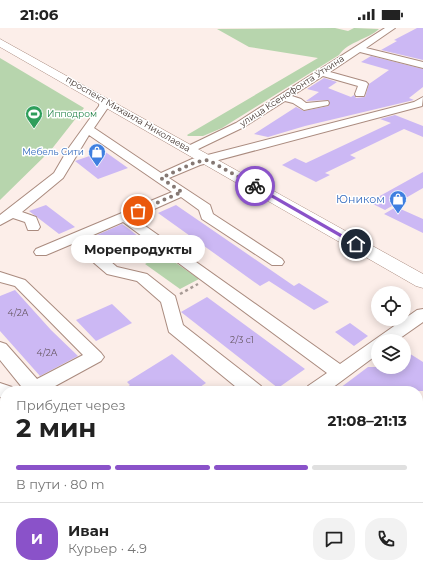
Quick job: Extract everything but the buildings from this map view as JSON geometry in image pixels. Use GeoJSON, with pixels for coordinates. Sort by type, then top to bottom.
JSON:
{"type":"FeatureCollection","features":[{"type":"Feature","properties":{"kind":"main road","name":"проспект Михаила Николаева"},"geometry":{"type":"LineString","coordinates":[[0,42],[423,282]]}},
{"type":"Feature","properties":{"kind":"street","name":"улица Ксенофонта Уткина"},"geometry":{"type":"LineString","coordinates":[[190,149],[240,125],[359,49],[388,28]]}},
{"type":"Feature","properties":{"kind":"street"},"geometry":{"type":"LineString","coordinates":[[359,49],[423,65]]}},
{"type":"Feature","properties":{"kind":"street"},"geometry":{"type":"LineString","coordinates":[[321,72],[363,84],[360,94]]}},
{"type":"Feature","properties":{"kind":"street"},"geometry":{"type":"LineString","coordinates":[[284,97],[297,101],[304,107],[324,102]]}},
{"type":"Feature","properties":{"kind":"street"},"geometry":{"type":"LineString","coordinates":[[161,178],[196,162],[418,104],[423,100]]}},
{"type":"Feature","properties":{"kind":"street"},"geometry":{"type":"LineString","coordinates":[[0,221],[59,175],[74,149],[89,130],[104,106],[104,101]]}},
{"type":"Feature","properties":{"kind":"street"},"geometry":{"type":"LineString","coordinates":[[89,130],[205,208],[207,216],[277,262]]}},
{"type":"Feature","properties":{"kind":"street"},"geometry":{"type":"LineString","coordinates":[[41,252],[182,192]]}},
{"type":"Feature","properties":{"kind":"street"},"geometry":{"type":"LineString","coordinates":[[12,212],[31,220],[33,227]]}},
{"type":"Feature","properties":{"kind":"street"},"geometry":{"type":"LineString","coordinates":[[124,217],[340,373]]}},
{"type":"Feature","properties":{"kind":"street"},"geometry":{"type":"LineString","coordinates":[[74,238],[112,271],[142,277],[169,300],[175,328],[248,386]]}},
{"type":"Feature","properties":{"kind":"street"},"geometry":{"type":"LineString","coordinates":[[0,277],[20,283],[95,357],[41,386]]}},
{"type":"Feature","properties":{"kind":"street"},"geometry":{"type":"LineString","coordinates":[[394,334],[423,314]]}},
{"type":"Feature","properties":{"kind":"street"},"geometry":{"type":"LineString","coordinates":[[0,348],[31,386]]}},
{"type":"Feature","properties":{"kind":"street"},"geometry":{"type":"LineString","coordinates":[[322,386],[371,350]]}},
{"type":"Feature","properties":{"kind":"path"},"geometry":{"type":"LineString","coordinates":[[169,300],[208,278]]}},
{"type":"Feature","properties":{"kind":"green space"},"geometry":{"type":"Polygon","coordinates":[[[335,28],[348,31],[354,28],[379,29],[343,50],[339,55],[222,128],[203,136],[187,135],[318,58],[249,47],[217,29],[335,28]]]}},
{"type":"Feature","properties":{"kind":"green space","name":"Ипподром"},"geometry":{"type":"Polygon","coordinates":[[[0,58],[84,108],[51,150],[0,200],[0,58]]]}},
{"type":"Feature","properties":{"kind":"green space"},"geometry":{"type":"Polygon","coordinates":[[[163,254],[199,279],[180,289],[145,264],[163,254]]]}},
{"type":"Feature","properties":{"kind":"way so far"},"geometry":{"type":"LineString","coordinates":[[138,211],[182,192],[161,178],[196,162],[208,160],[255,186]]}},
{"type":"Feature","properties":{"kind":"place","name":"Ипподром"},"geometry":{"type":"Point","coordinates":[34,129]}},
{"type":"Feature","properties":{"kind":"place","name":"Мебель Сити"},"geometry":{"type":"Point","coordinates":[97,167]}},
{"type":"Feature","properties":{"kind":"place","name":"Морепродукты"},"geometry":{"type":"Point","coordinates":[138,211]}},
{"type":"Feature","properties":{"kind":"place","name":"Юником"},"geometry":{"type":"Point","coordinates":[398,214]}},
{"type":"Feature","properties":{"kind":"route"},"geometry":{"type":"LineString","coordinates":[[255,186],[356,244]]}}]}
